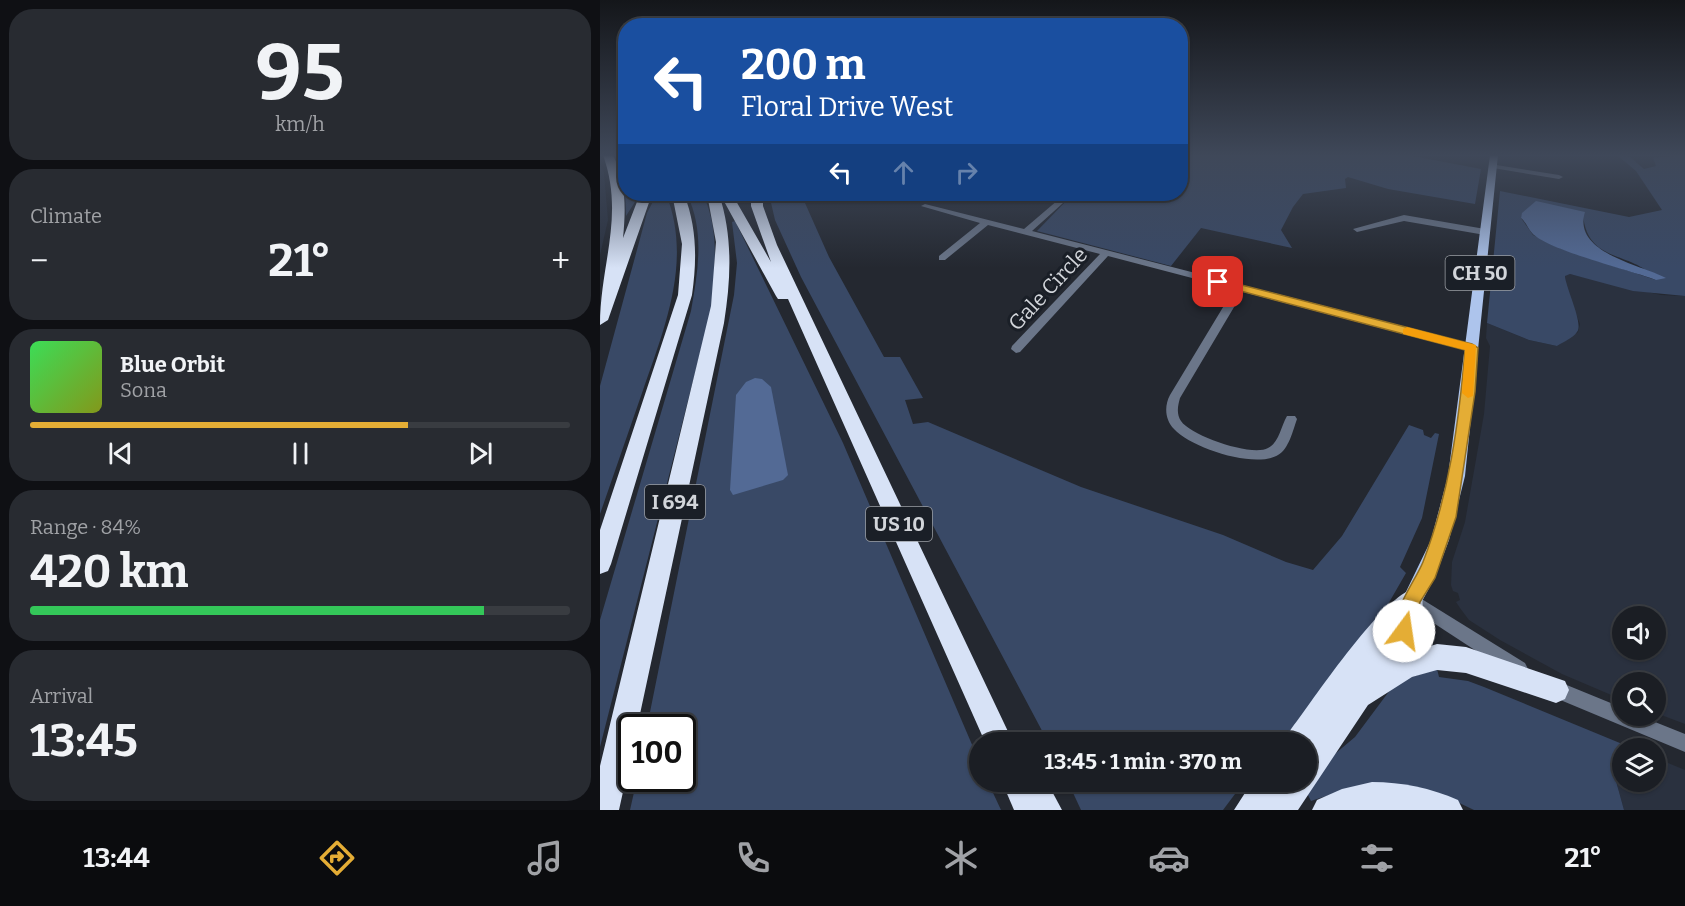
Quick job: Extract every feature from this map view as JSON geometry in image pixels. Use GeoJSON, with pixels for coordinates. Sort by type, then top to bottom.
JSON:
{"type":"FeatureCollection","features":[{"type":"Feature","properties":{"kind":"highway"},"geometry":{"type":"LineString","coordinates":[[608,295],[619,201]]}},
{"type":"Feature","properties":{"kind":"highway"},"geometry":{"type":"LineString","coordinates":[[600,320],[643,201]]}},
{"type":"Feature","properties":{"kind":"highway","name":"I 694"},"geometry":{"type":"LineString","coordinates":[[600,564],[685,295],[690,266],[688,229],[680,201]]}},
{"type":"Feature","properties":{"kind":"highway","name":"I 694"},"geometry":{"type":"LineString","coordinates":[[604,810],[716,323],[724,278],[724,246],[720,212],[716,201]]}},
{"type":"Feature","properties":{"kind":"highway"},"geometry":{"type":"LineString","coordinates":[[730,201],[848,410]]}},
{"type":"Feature","properties":{"kind":"highway","name":"US 10"},"geometry":{"type":"LineString","coordinates":[[757,201],[770,244],[994,732]]}},
{"type":"Feature","properties":{"kind":"highway"},"geometry":{"type":"LineString","coordinates":[[1317,756],[1404,631],[1412,600]]}},
{"type":"Feature","properties":{"kind":"highway"},"geometry":{"type":"LineString","coordinates":[[1306,732],[1388,622],[1412,600]]}},
{"type":"Feature","properties":{"kind":"highway"},"geometry":{"type":"LineString","coordinates":[[951,638],[1003,732]]}},
{"type":"Feature","properties":{"kind":"highway"},"geometry":{"type":"LineString","coordinates":[[1359,696],[1406,666],[1437,657],[1466,660],[1557,690]]}},
{"type":"Feature","properties":{"kind":"highway"},"geometry":{"type":"LineString","coordinates":[[1021,792],[1029,810]]}},
{"type":"Feature","properties":{"kind":"highway"},"geometry":{"type":"LineString","coordinates":[[1037,792],[1047,810]]}},
{"type":"Feature","properties":{"kind":"highway"},"geometry":{"type":"LineString","coordinates":[[1249,810],[1262,792]]}},
{"type":"Feature","properties":{"kind":"highway"},"geometry":{"type":"LineString","coordinates":[[1280,810],[1293,792]]}},
{"type":"Feature","properties":{"kind":"highway"},"geometry":{"type":"LineString","coordinates":[[1328,810],[1340,803],[1371,796],[1404,796],[1448,810]]}},
{"type":"Feature","properties":{"kind":"main road","name":"CH 50"},"geometry":{"type":"LineString","coordinates":[[1412,600],[1426,578],[1448,517],[1468,392],[1490,193]]}},
{"type":"Feature","properties":{"kind":"street"},"geometry":{"type":"LineString","coordinates":[[1025,232],[1061,201]]}},
{"type":"Feature","properties":{"kind":"street"},"geometry":{"type":"LineString","coordinates":[[925,206],[1472,348]]}},
{"type":"Feature","properties":{"kind":"street"},"geometry":{"type":"LineString","coordinates":[[1358,229],[1395,219],[1412,218],[1485,232]]}},
{"type":"Feature","properties":{"kind":"street"},"geometry":{"type":"LineString","coordinates":[[942,258],[987,222]]}},
{"type":"Feature","properties":{"kind":"street","name":"Gale Circle"},"geometry":{"type":"LineString","coordinates":[[1016,349],[1106,253]]}},
{"type":"Feature","properties":{"kind":"street"},"geometry":{"type":"LineString","coordinates":[[1240,288],[1174,398],[1172,414],[1176,424],[1191,435],[1256,457],[1271,454],[1279,447],[1291,419]]}},
{"type":"Feature","properties":{"kind":"street"},"geometry":{"type":"LineString","coordinates":[[1412,600],[1441,621],[1557,690],[1685,743]]}},
{"type":"Feature","properties":{"kind":"shaded area"},"geometry":{"type":"Polygon","coordinates":[[[600,193],[606,193],[608,220],[600,255],[600,193]]]}},
{"type":"Feature","properties":{"kind":"shaded area"},"geometry":{"type":"Polygon","coordinates":[[[1188,193],[1312,193],[1303,194],[1281,230],[1292,248],[1201,228],[1171,266],[1037,231],[1066,201],[1188,201],[1188,193]]]}},
{"type":"Feature","properties":{"kind":"shaded area"},"geometry":{"type":"Polygon","coordinates":[[[1410,193],[1477,193],[1475,204],[1410,193]]]}},
{"type":"Feature","properties":{"kind":"shaded area"},"geometry":{"type":"Polygon","coordinates":[[[1500,193],[1629,217],[1662,210],[1651,193],[1685,193],[1685,296],[1633,291],[1570,274],[1565,276],[1579,328],[1568,340],[1557,346],[1529,340],[1487,323],[1500,193]],[[1533,205],[1523,213],[1521,218],[1533,235],[1562,249],[1656,280],[1636,264],[1602,250],[1593,242],[1587,231],[1583,215],[1533,205]]]}},
{"type":"Feature","properties":{"kind":"shaded area"},"geometry":{"type":"Polygon","coordinates":[[[626,201],[636,201],[626,216],[626,201]]]}},
{"type":"Feature","properties":{"kind":"shaded area"},"geometry":{"type":"Polygon","coordinates":[[[653,201],[668,201],[674,219],[677,244],[676,270],[659,344],[600,514],[600,386],[647,213],[653,201]]]}},
{"type":"Feature","properties":{"kind":"shaded area"},"geometry":{"type":"Polygon","coordinates":[[[690,201],[706,201],[712,222],[715,251],[711,310],[600,747],[600,620],[691,311],[698,266],[698,237],[690,201]]]}},
{"type":"Feature","properties":{"kind":"shaded area"},"geometry":{"type":"Polygon","coordinates":[[[771,201],[804,201],[829,257],[884,357],[900,357],[923,398],[905,400],[913,424],[928,422],[1081,487],[1223,535],[1286,562],[1313,570],[1342,536],[1409,425],[1423,430],[1424,435],[1431,438],[1435,433],[1439,434],[1422,518],[1400,567],[1406,573],[1387,606],[1289,732],[1043,732],[801,277],[775,220],[771,201]]]}},
{"type":"Feature","properties":{"kind":"shaded area"},"geometry":{"type":"Polygon","coordinates":[[[1536,201],[1585,212],[1584,226],[1589,238],[1599,247],[1612,256],[1666,278],[1656,280],[1571,253],[1541,239],[1532,233],[1521,218],[1522,213],[1536,201]]]}},
{"type":"Feature","properties":{"kind":"shaded area"},"geometry":{"type":"Polygon","coordinates":[[[735,221],[843,443],[969,738],[969,792],[993,792],[1001,810],[630,810],[634,792],[696,792],[696,714],[650,714],[734,295],[737,263],[732,222],[735,221]]]}},
{"type":"Feature","properties":{"kind":"shaded area"},"geometry":{"type":"Polygon","coordinates":[[[1570,274],[1661,295],[1685,296],[1685,724],[1666,717],[1666,672],[1612,672],[1612,695],[1562,674],[1469,620],[1456,602],[1460,600],[1458,593],[1453,591],[1451,585],[1452,562],[1465,522],[1484,414],[1490,346],[1486,338],[1487,323],[1529,340],[1557,346],[1578,332],[1580,324],[1566,288],[1565,275],[1570,274]]]}},
{"type":"Feature","properties":{"kind":"shaded area"},"geometry":{"type":"Polygon","coordinates":[[[755,378],[762,379],[771,387],[788,475],[783,480],[733,495],[730,490],[736,395],[746,382],[755,378]]]}},
{"type":"Feature","properties":{"kind":"shaded area"},"geometry":{"type":"Polygon","coordinates":[[[1437,669],[1439,677],[1468,681],[1612,740],[1612,792],[1619,792],[1624,810],[1474,810],[1449,798],[1357,786],[1311,801],[1306,792],[1317,792],[1317,776],[1330,758],[1355,737],[1396,682],[1437,669]]]}},
{"type":"Feature","properties":{"kind":"shaded area"},"geometry":{"type":"Polygon","coordinates":[[[1666,762],[1685,770],[1685,810],[1624,810],[1619,792],[1666,792],[1666,762]]]}},
{"type":"Feature","properties":{"kind":"shaded area"},"geometry":{"type":"Polygon","coordinates":[[[1073,792],[1236,792],[1223,810],[1081,810],[1073,792]]]}},
{"type":"Feature","properties":{"kind":"slow traffic"},"geometry":{"type":"LineString","coordinates":[[1407,331],[1472,348],[1468,393]]}},
{"type":"Feature","properties":{"kind":"route"},"geometry":{"type":"LineString","coordinates":[[1218,282],[1472,348],[1455,486],[1448,517],[1426,578],[1412,600],[1404,631]]}}]}
